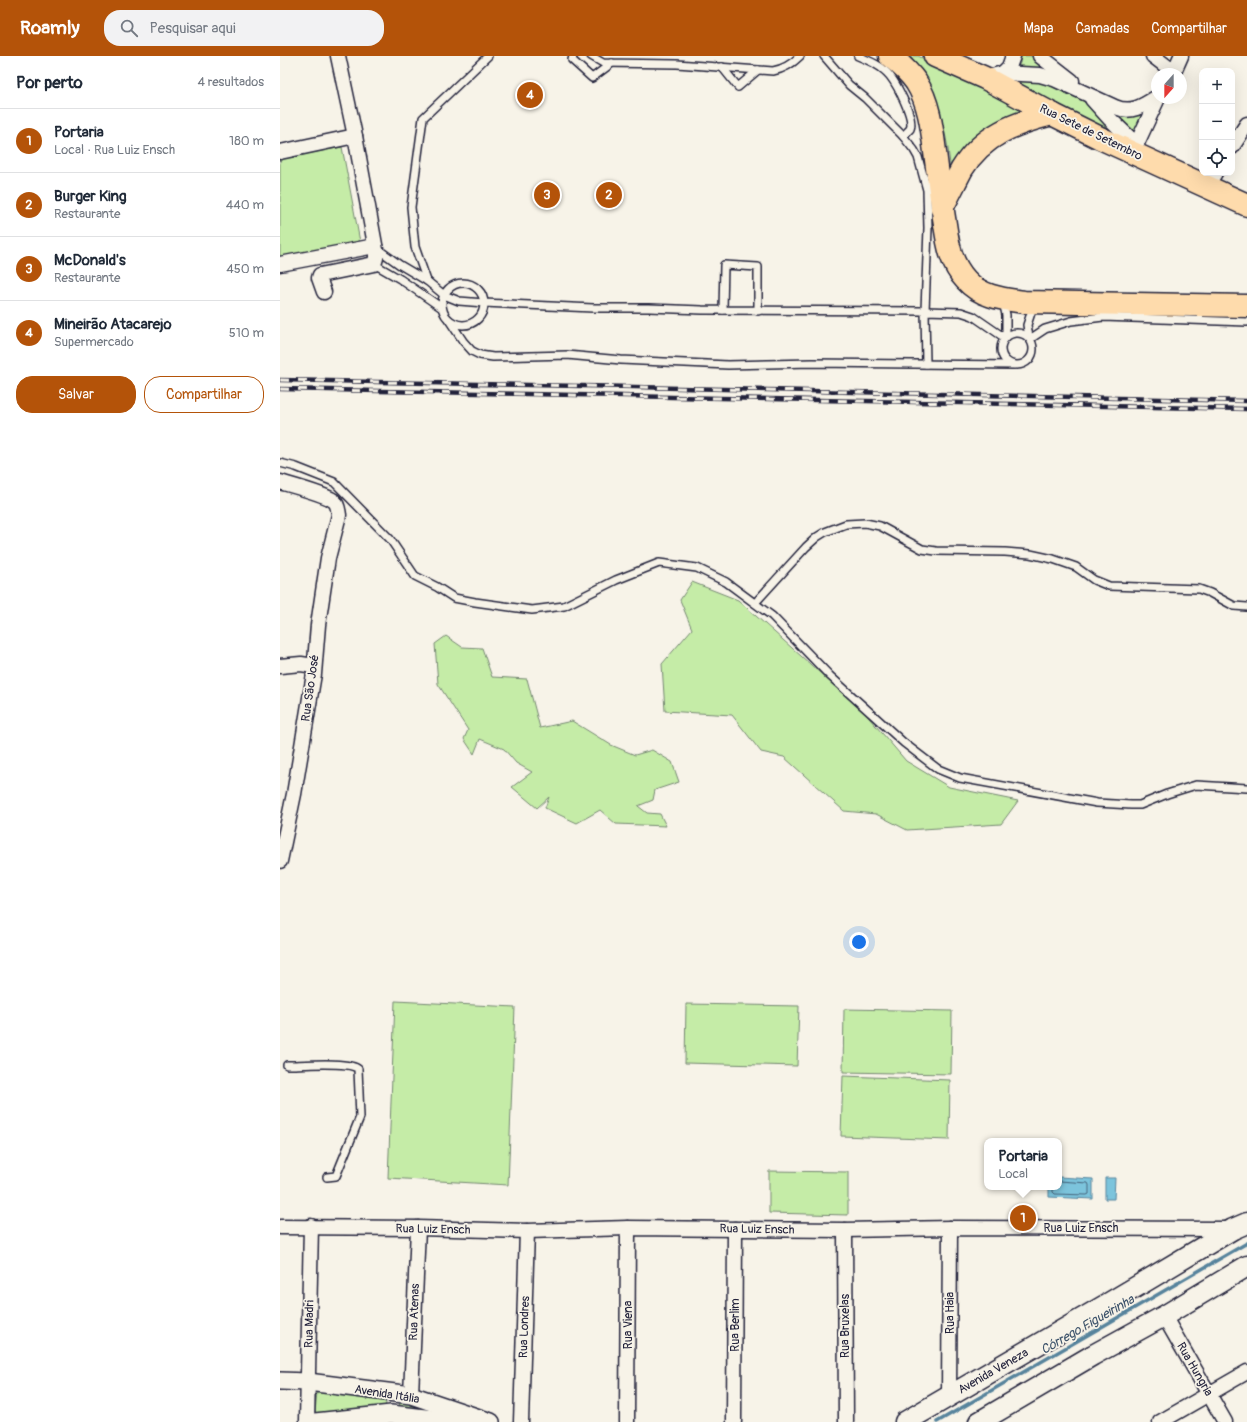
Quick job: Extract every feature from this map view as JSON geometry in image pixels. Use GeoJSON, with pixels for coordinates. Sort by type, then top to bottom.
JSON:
{"type":"FeatureCollection","features":[{"type":"Feature","properties":{"kind":"main road"},"geometry":{"type":"LineString","coordinates":[[890,56],[907,70],[917,83],[927,107],[932,128],[942,208],[950,253],[957,269],[966,281],[974,287],[993,297],[1035,302],[1247,306]]}},
{"type":"Feature","properties":{"kind":"main road","name":"Rua Sete de Setembro"},"geometry":{"type":"LineString","coordinates":[[936,56],[994,76],[1052,114],[1211,180],[1247,205]]}},
{"type":"Feature","properties":{"kind":"main road"},"geometry":{"type":"LineString","coordinates":[[942,208],[962,169],[977,150],[986,142],[1009,127],[1030,119],[1052,114]]}},
{"type":"Feature","properties":{"kind":"main road","name":"Avenida Veneza"},"geometry":{"type":"LineString","coordinates":[[905,1422],[1240,1226]]}},
{"type":"Feature","properties":{"kind":"main road"},"geometry":{"type":"LineString","coordinates":[[979,1422],[1093,1355],[1164,1316],[1247,1266]]}},
{"type":"Feature","properties":{"kind":"street"},"geometry":{"type":"LineString","coordinates":[[324,292],[319,278],[320,275],[374,264],[376,258],[355,136],[338,56]]}},
{"type":"Feature","properties":{"kind":"street"},"geometry":{"type":"LineString","coordinates":[[994,76],[1009,67],[1013,56]]}},
{"type":"Feature","properties":{"kind":"street"},"geometry":{"type":"LineString","coordinates":[[1040,56],[1088,94],[1134,148],[1155,104]]}},
{"type":"Feature","properties":{"kind":"street"},"geometry":{"type":"LineString","coordinates":[[1153,56],[1167,68]]}},
{"type":"Feature","properties":{"kind":"street"},"geometry":{"type":"LineString","coordinates":[[1175,68],[1181,56]]}},
{"type":"Feature","properties":{"kind":"street"},"geometry":{"type":"LineString","coordinates":[[994,76],[1040,75],[1125,110],[1137,108],[1151,101]]}},
{"type":"Feature","properties":{"kind":"street"},"geometry":{"type":"LineString","coordinates":[[1235,142],[1247,124]]}},
{"type":"Feature","properties":{"kind":"street"},"geometry":{"type":"LineString","coordinates":[[280,152],[355,136]]}},
{"type":"Feature","properties":{"kind":"street"},"geometry":{"type":"LineString","coordinates":[[280,264],[375,246]]}},
{"type":"Feature","properties":{"kind":"street","name":"Rua São José"},"geometry":{"type":"LineString","coordinates":[[280,482],[326,496],[334,500],[339,515],[328,558],[318,625],[314,666],[294,794],[280,861]]}},
{"type":"Feature","properties":{"kind":"street"},"geometry":{"type":"LineString","coordinates":[[280,666],[301,664],[314,666]]}},
{"type":"Feature","properties":{"kind":"street","name":"Rua Luiz Ensch"},"geometry":{"type":"LineString","coordinates":[[280,1227],[311,1226],[526,1231],[628,1228],[845,1230],[1240,1226]]}},
{"type":"Feature","properties":{"kind":"street","name":"Rua Madri"},"geometry":{"type":"LineString","coordinates":[[307,1422],[311,1226]]}},
{"type":"Feature","properties":{"kind":"street","name":"Rua Atenas"},"geometry":{"type":"LineString","coordinates":[[411,1395],[418,1228]]}},
{"type":"Feature","properties":{"kind":"street","name":"Rua Viena"},"geometry":{"type":"LineString","coordinates":[[627,1422],[628,1228]]}},
{"type":"Feature","properties":{"kind":"street","name":"Rua Haia"},"geometry":{"type":"LineString","coordinates":[[949,1397],[950,1228]]}},
{"type":"Feature","properties":{"kind":"street","name":"Rua Berlim"},"geometry":{"type":"LineString","coordinates":[[734,1422],[735,1229]]}},
{"type":"Feature","properties":{"kind":"street","name":"Rua Bruxelas"},"geometry":{"type":"LineString","coordinates":[[845,1230],[846,1422]]}},
{"type":"Feature","properties":{"kind":"street","name":"Rua Londres"},"geometry":{"type":"LineString","coordinates":[[521,1422],[526,1231]]}},
{"type":"Feature","properties":{"kind":"street","name":"Rua Hungria"},"geometry":{"type":"LineString","coordinates":[[1164,1316],[1210,1393],[1225,1422]]}},
{"type":"Feature","properties":{"kind":"street"},"geometry":{"type":"LineString","coordinates":[[1160,1422],[1247,1372]]}},
{"type":"Feature","properties":{"kind":"street","name":"Avenida Itália"},"geometry":{"type":"LineString","coordinates":[[280,1381],[308,1382],[411,1395],[491,1422]]}},
{"type":"Feature","properties":{"kind":"street"},"geometry":{"type":"LineString","coordinates":[[391,1414],[394,1393]]}},
{"type":"Feature","properties":{"kind":"street"},"geometry":{"type":"LineString","coordinates":[[315,1422],[391,1414],[459,1422]]}},
{"type":"Feature","properties":{"kind":"lane"},"geometry":{"type":"LineString","coordinates":[[427,281],[415,247],[411,207],[423,118],[488,56]]}},
{"type":"Feature","properties":{"kind":"lane"},"geometry":{"type":"LineString","coordinates":[[573,56],[572,60],[592,78],[612,63]]}},
{"type":"Feature","properties":{"kind":"lane"},"geometry":{"type":"LineString","coordinates":[[591,56],[603,63],[677,64],[773,71],[784,68],[800,56]]}},
{"type":"Feature","properties":{"kind":"lane"},"geometry":{"type":"LineString","coordinates":[[858,56],[874,62],[890,76],[903,99],[911,123],[910,129],[903,136]]}},
{"type":"Feature","properties":{"kind":"lane"},"geometry":{"type":"LineString","coordinates":[[828,57],[849,85],[865,98],[903,136],[918,157],[927,190],[928,228],[925,311],[926,364]]}},
{"type":"Feature","properties":{"kind":"lane"},"geometry":{"type":"LineString","coordinates":[[722,67],[738,88],[758,70]]}},
{"type":"Feature","properties":{"kind":"lane"},"geometry":{"type":"LineString","coordinates":[[375,246],[400,265],[427,281],[444,295],[454,300],[484,303],[594,308],[758,311],[961,312],[973,316],[1006,338]]}},
{"type":"Feature","properties":{"kind":"lane"},"geometry":{"type":"LineString","coordinates":[[374,264],[400,279],[442,308]]}},
{"type":"Feature","properties":{"kind":"lane"},"geometry":{"type":"LineString","coordinates":[[723,310],[724,265],[758,267],[758,311]]}},
{"type":"Feature","properties":{"kind":"lane"},"geometry":{"type":"LineString","coordinates":[[449,320],[455,324],[469,325],[476,321],[484,310],[484,303],[480,292],[464,283],[452,286],[444,295],[442,308],[444,314],[469,349],[476,354],[486,356],[567,356],[728,365],[812,363],[1014,365],[1024,364],[1032,357],[1034,346],[1029,338],[1019,332],[1006,338],[1002,343],[1002,354],[1008,363],[1014,365]]}},
{"type":"Feature","properties":{"kind":"lane"},"geometry":{"type":"LineString","coordinates":[[1002,299],[1006,315],[1006,338]]}},
{"type":"Feature","properties":{"kind":"lane"},"geometry":{"type":"LineString","coordinates":[[1029,338],[1028,325],[1035,302]]}},
{"type":"Feature","properties":{"kind":"lane"},"geometry":{"type":"LineString","coordinates":[[1029,338],[1045,329],[1071,321],[1103,316],[1247,322]]}},
{"type":"Feature","properties":{"kind":"lane"},"geometry":{"type":"LineString","coordinates":[[280,463],[296,467],[334,482],[390,539],[415,576],[437,587],[454,598],[532,610],[564,606],[616,580],[659,563],[697,568],[726,582],[772,616],[830,676],[904,743],[938,769],[960,778],[1097,803],[1131,805],[1140,805],[1167,794],[1196,785],[1247,788]]}},
{"type":"Feature","properties":{"kind":"lane"},"geometry":{"type":"LineString","coordinates":[[755,603],[806,547],[825,532],[846,524],[865,523],[880,526],[922,549],[936,551],[1005,552],[1030,554],[1053,559],[1076,567],[1094,580],[1109,586],[1199,589],[1210,593],[1234,606],[1247,607]]}},
{"type":"Feature","properties":{"kind":"lane"},"geometry":{"type":"LineString","coordinates":[[287,1065],[338,1064],[356,1066],[358,1069],[360,1117],[336,1176],[327,1177]]}},
{"type":"Feature","properties":{"kind":"green space"},"geometry":{"type":"Polygon","coordinates":[[[910,56],[918,56],[1036,111],[951,179],[948,146],[940,114],[928,84],[910,56]]]}},
{"type":"Feature","properties":{"kind":"green space"},"geometry":{"type":"Polygon","coordinates":[[[1021,56],[1036,56],[1054,70],[1017,68],[1020,63],[1021,56]]]}},
{"type":"Feature","properties":{"kind":"green space"},"geometry":{"type":"Polygon","coordinates":[[[1025,79],[1054,84],[1088,98],[1120,138],[1007,81],[1025,79]]]}},
{"type":"Feature","properties":{"kind":"green space"},"geometry":{"type":"Polygon","coordinates":[[[1151,107],[1134,132],[1112,111],[1151,107]]]}},
{"type":"Feature","properties":{"kind":"green space"},"geometry":{"type":"Polygon","coordinates":[[[342,147],[360,242],[280,257],[280,159],[342,147]]]}},
{"type":"Feature","properties":{"kind":"green space"},"geometry":{"type":"Polygon","coordinates":[[[692,582],[738,600],[864,712],[906,761],[949,787],[1018,801],[1001,824],[907,830],[876,814],[844,811],[784,757],[761,752],[732,715],[665,711],[662,664],[692,629],[680,600],[692,582]]]}},
{"type":"Feature","properties":{"kind":"green space"},"geometry":{"type":"Polygon","coordinates":[[[446,636],[462,647],[482,648],[492,677],[527,679],[540,728],[572,721],[611,745],[635,755],[652,750],[672,762],[679,782],[655,790],[653,800],[638,806],[647,813],[660,814],[666,826],[616,824],[600,810],[577,823],[545,808],[549,797],[537,808],[512,787],[532,772],[516,763],[504,749],[480,739],[474,754],[464,739],[468,730],[438,684],[435,644],[446,636]]]}},
{"type":"Feature","properties":{"kind":"green space"},"geometry":{"type":"Polygon","coordinates":[[[395,1001],[515,1007],[508,1185],[388,1178],[395,1001]]]}},
{"type":"Feature","properties":{"kind":"green space"},"geometry":{"type":"Polygon","coordinates":[[[686,1004],[799,1006],[797,1066],[685,1063],[686,1004]]]}},
{"type":"Feature","properties":{"kind":"green space"},"geometry":{"type":"Polygon","coordinates":[[[844,1009],[952,1011],[951,1074],[843,1072],[844,1009]]]}},
{"type":"Feature","properties":{"kind":"green space"},"geometry":{"type":"Polygon","coordinates":[[[843,1076],[950,1080],[949,1140],[841,1136],[843,1076]]]}},
{"type":"Feature","properties":{"kind":"green space"},"geometry":{"type":"Polygon","coordinates":[[[769,1171],[848,1172],[848,1215],[769,1213],[769,1171]]]}},
{"type":"Feature","properties":{"kind":"green space"},"geometry":{"type":"Polygon","coordinates":[[[319,1390],[382,1399],[386,1403],[385,1408],[317,1414],[315,1412],[317,1392],[319,1390]]]}},
{"type":"Feature","properties":{"kind":"green space"},"geometry":{"type":"Polygon","coordinates":[[[400,1401],[441,1408],[442,1411],[399,1410],[400,1401]]]}},
{"type":"Feature","properties":{"kind":"water"},"geometry":{"type":"Polygon","coordinates":[[[1062,1177],[1093,1179],[1093,1199],[1049,1197],[1049,1190],[1062,1190],[1062,1177]]]}},
{"type":"Feature","properties":{"kind":"water"},"geometry":{"type":"Polygon","coordinates":[[[1105,1178],[1115,1178],[1114,1199],[1105,1199],[1105,1178]]]}},
{"type":"Feature","properties":{"kind":"waterway","name":"Córrego Figueirinha"},"geometry":{"type":"LineString","coordinates":[[937,1422],[1247,1243]]}},
{"type":"Feature","properties":{"kind":"railway"},"geometry":{"type":"LineString","coordinates":[[280,380],[1247,401]]}},
{"type":"Feature","properties":{"kind":"railway"},"geometry":{"type":"LineString","coordinates":[[280,389],[1247,409]]}},
{"type":"Feature","properties":{"kind":"place","name":"Mineirão Atacarejo"},"geometry":{"type":"Point","coordinates":[530,95]}},
{"type":"Feature","properties":{"kind":"place","name":"McDonald's"},"geometry":{"type":"Point","coordinates":[547,195]}},
{"type":"Feature","properties":{"kind":"place","name":"Burger King"},"geometry":{"type":"Point","coordinates":[609,195]}},
{"type":"Feature","properties":{"kind":"place","name":"Portaria"},"geometry":{"type":"Point","coordinates":[1023,1218]}}]}
